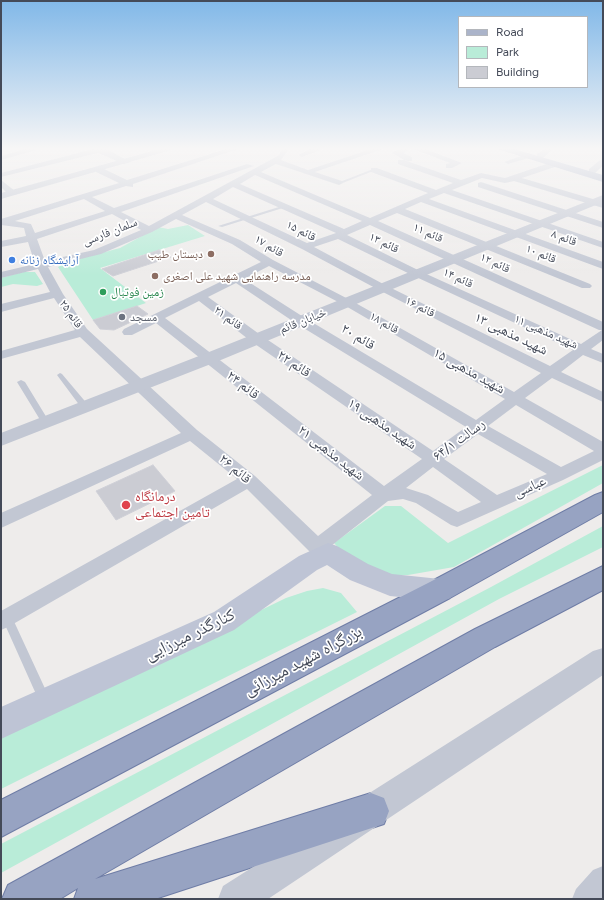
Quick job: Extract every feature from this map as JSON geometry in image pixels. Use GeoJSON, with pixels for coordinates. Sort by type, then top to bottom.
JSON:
{"type":"FeatureCollection","features":[{"type":"Feature","properties":{"kind":"highway","name":"بزرگراه شهید میرزائی"},"geometry":{"type":"LineString","coordinates":[[1,819],[440,590],[603,501]]}},
{"type":"Feature","properties":{"kind":"highway"},"geometry":{"type":"LineString","coordinates":[[22,899],[485,638],[603,577]]}},
{"type":"Feature","properties":{"kind":"highway"},"geometry":{"type":"LineString","coordinates":[[94,899],[371,811]]}},
{"type":"Feature","properties":{"kind":"main road"},"geometry":{"type":"LineString","coordinates":[[323,550],[359,572],[390,585],[440,590]]}},
{"type":"Feature","properties":{"kind":"main road","name":"کنارگذر میرزایی"},"geometry":{"type":"LineString","coordinates":[[1,723],[224,621],[323,550]]}},
{"type":"Feature","properties":{"kind":"street"},"geometry":{"type":"LineString","coordinates":[[1,196],[20,191]]}},
{"type":"Feature","properties":{"kind":"street"},"geometry":{"type":"LineString","coordinates":[[1,222],[101,191]]}},
{"type":"Feature","properties":{"kind":"street"},"geometry":{"type":"LineString","coordinates":[[143,191],[156,197]]}},
{"type":"Feature","properties":{"kind":"street"},"geometry":{"type":"LineString","coordinates":[[1,244],[31,238],[173,191]]}},
{"type":"Feature","properties":{"kind":"street","name":"سلمان فارسی"},"geometry":{"type":"LineString","coordinates":[[1,274],[97,252],[148,230],[220,191]]}},
{"type":"Feature","properties":{"kind":"street","name":"قائم ۱۳"},"geometry":{"type":"LineString","coordinates":[[249,191],[341,234],[418,274]]}},
{"type":"Feature","properties":{"kind":"street","name":"قائم ۱۱"},"geometry":{"type":"LineString","coordinates":[[299,191],[455,259]]}},
{"type":"Feature","properties":{"kind":"street"},"geometry":{"type":"LineString","coordinates":[[438,191],[541,223],[603,245]]}},
{"type":"Feature","properties":{"kind":"street"},"geometry":{"type":"LineString","coordinates":[[499,191],[603,225]]}},
{"type":"Feature","properties":{"kind":"street"},"geometry":{"type":"LineString","coordinates":[[560,191],[599,202]]}},
{"type":"Feature","properties":{"kind":"street"},"geometry":{"type":"LineString","coordinates":[[306,247],[341,234],[396,209],[441,192]]}},
{"type":"Feature","properties":{"kind":"street"},"geometry":{"type":"LineString","coordinates":[[84,196],[148,230]]}},
{"type":"Feature","properties":{"kind":"street","name":"قائم ۱۵"},"geometry":{"type":"LineString","coordinates":[[206,199],[306,247],[383,288]]}},
{"type":"Feature","properties":{"kind":"street","name":"قائم ۸"},"geometry":{"type":"LineString","coordinates":[[421,199],[603,266]]}},
{"type":"Feature","properties":{"kind":"street","name":"خیابان قائم"},"geometry":{"type":"LineString","coordinates":[[1,440],[139,387],[541,223],[599,202]]}},
{"type":"Feature","properties":{"kind":"street","name":"قائم ۱۰"},"geometry":{"type":"LineString","coordinates":[[396,209],[586,286]]}},
{"type":"Feature","properties":{"kind":"street","name":"قائم ۲۵"},"geometry":{"type":"LineString","coordinates":[[32,212],[28,226],[31,238],[41,265],[57,294],[83,332],[139,387]]}},
{"type":"Feature","properties":{"kind":"street","name":"قائم ۱۷"},"geometry":{"type":"LineString","coordinates":[[176,216],[236,242],[269,262],[348,303]]}},
{"type":"Feature","properties":{"kind":"street"},"geometry":{"type":"LineString","coordinates":[[1,222],[28,226]]}},
{"type":"Feature","properties":{"kind":"street","name":"قائم ۱۲"},"geometry":{"type":"LineString","coordinates":[[455,259],[603,327]]}},
{"type":"Feature","properties":{"kind":"street"},"geometry":{"type":"LineString","coordinates":[[128,332],[269,262]]}},
{"type":"Feature","properties":{"kind":"street","name":"قائم ۱۴"},"geometry":{"type":"LineString","coordinates":[[418,274],[487,305]]}},
{"type":"Feature","properties":{"kind":"street","name":"قائم ۲۰"},"geometry":{"type":"LineString","coordinates":[[236,278],[377,367],[477,427],[554,470]]}},
{"type":"Feature","properties":{"kind":"street","name":"قائم ۱۶"},"geometry":{"type":"LineString","coordinates":[[383,288],[456,325]]}},
{"type":"Feature","properties":{"kind":"street"},"geometry":{"type":"LineString","coordinates":[[1,308],[57,294]]}},
{"type":"Feature","properties":{"kind":"street","name":"قائم ۲۱"},"geometry":{"type":"LineString","coordinates":[[199,296],[257,339]]}},
{"type":"Feature","properties":{"kind":"street","name":"قائم ۱۸"},"geometry":{"type":"LineString","coordinates":[[348,303],[421,344]]}},
{"type":"Feature","properties":{"kind":"street","name":"شهید مذهبی ۱۱"},"geometry":{"type":"LineString","coordinates":[[487,305],[603,359]]}},
{"type":"Feature","properties":{"kind":"street","name":"قائم ۲۴"},"geometry":{"type":"LineString","coordinates":[[157,318],[277,411]]}},
{"type":"Feature","properties":{"kind":"street","name":"شهید مذهبی ۱۳"},"geometry":{"type":"LineString","coordinates":[[456,325],[603,398]]}},
{"type":"Feature","properties":{"kind":"street"},"geometry":{"type":"LineString","coordinates":[[1,355],[83,332]]}},
{"type":"Feature","properties":{"kind":"street","name":"رسالت ۶۴/۱"},"geometry":{"type":"LineString","coordinates":[[323,550],[384,495],[603,334]]}},
{"type":"Feature","properties":{"kind":"street","name":"قائم ۲۲"},"geometry":{"type":"LineString","coordinates":[[257,339],[330,388]]}},
{"type":"Feature","properties":{"kind":"street","name":"شهید مذهبی ۱۵"},"geometry":{"type":"LineString","coordinates":[[421,344],[603,449]]}},
{"type":"Feature","properties":{"kind":"street","name":"قائم ۲۶"},"geometry":{"type":"LineString","coordinates":[[139,387],[192,434],[249,480],[323,550]]}},
{"type":"Feature","properties":{"kind":"street","name":"شهید مذهبی ۱۹"},"geometry":{"type":"LineString","coordinates":[[330,388],[434,459],[495,503]]}},
{"type":"Feature","properties":{"kind":"street","name":"شهید مذهبی ۲۱"},"geometry":{"type":"LineString","coordinates":[[277,411],[384,495]]}},
{"type":"Feature","properties":{"kind":"street"},"geometry":{"type":"LineString","coordinates":[[1,521],[192,434]]}},
{"type":"Feature","properties":{"kind":"street","name":"عباسی"},"geometry":{"type":"LineString","coordinates":[[384,495],[403,493],[422,499],[457,520],[603,453]]}},
{"type":"Feature","properties":{"kind":"street"},"geometry":{"type":"LineString","coordinates":[[4,619],[249,480]]}},
{"type":"Feature","properties":{"kind":"street"},"geometry":{"type":"LineString","coordinates":[[236,899],[603,660]]}},
{"type":"Feature","properties":{"kind":"street"},"geometry":{"type":"LineString","coordinates":[[586,899],[603,880]]}},
{"type":"Feature","properties":{"kind":"lane"},"geometry":{"type":"LineString","coordinates":[[220,226],[284,207]]}},
{"type":"Feature","properties":{"kind":"lane"},"geometry":{"type":"LineString","coordinates":[[60,375],[86,408]]}},
{"type":"Feature","properties":{"kind":"lane"},"geometry":{"type":"LineString","coordinates":[[21,382],[46,423]]}},
{"type":"Feature","properties":{"kind":"lane"},"geometry":{"type":"LineString","coordinates":[[4,619],[46,702]]}},
{"type":"Feature","properties":{"kind":"green space"},"geometry":{"type":"Polygon","coordinates":[[[188,225],[205,236],[100,268],[146,303],[137,306],[93,320],[58,267],[67,262],[120,248],[158,227],[168,229],[188,225]]]}},
{"type":"Feature","properties":{"kind":"green space"},"geometry":{"type":"Polygon","coordinates":[[[23,272],[35,272],[43,284],[37,286],[13,284],[1,287],[1,278],[23,272]]]}},
{"type":"Feature","properties":{"kind":"green space"},"geometry":{"type":"Polygon","coordinates":[[[603,465],[603,483],[454,567],[408,575],[392,575],[349,560],[334,543],[385,506],[401,506],[448,543],[603,465]]]}},
{"type":"Feature","properties":{"kind":"green space"},"geometry":{"type":"Polygon","coordinates":[[[603,526],[603,547],[499,599],[1,873],[1,844],[491,587],[603,526]]]}},
{"type":"Feature","properties":{"kind":"green space"},"geometry":{"type":"Polygon","coordinates":[[[323,588],[341,593],[357,612],[1,789],[1,736],[286,598],[307,591],[323,588]]]}},
{"type":"Feature","properties":{"kind":"building"},"geometry":{"type":"Polygon","coordinates":[[[159,250],[171,257],[113,276],[102,269],[159,250]]]}},
{"type":"Feature","properties":{"kind":"building","name":"مسجد"},"geometry":{"type":"Polygon","coordinates":[[[137,306],[148,314],[114,330],[100,329],[93,320],[137,306]]]}},
{"type":"Feature","properties":{"kind":"building","name":"درمانگاه تامین اجتماعی"},"geometry":{"type":"Polygon","coordinates":[[[153,465],[175,491],[116,520],[96,491],[153,465]]]}},
{"type":"Feature","properties":{"kind":"place","name":"دبستان طیب"},"geometry":{"type":"Point","coordinates":[211,254]}},
{"type":"Feature","properties":{"kind":"place","name":"آرایشگاه زنانه"},"geometry":{"type":"Point","coordinates":[12,260]}},
{"type":"Feature","properties":{"kind":"place","name":"مدرسه راهنمایی شهید علی اصغری"},"geometry":{"type":"Point","coordinates":[155,276]}},
{"type":"Feature","properties":{"kind":"place","name":"زمین فوتبال"},"geometry":{"type":"Point","coordinates":[103,292]}},
{"type":"Feature","properties":{"kind":"place","name":"مسجد"},"geometry":{"type":"Point","coordinates":[122,317]}},
{"type":"Feature","properties":{"kind":"place","name":"درمانگاه تامین اجتماعی"},"geometry":{"type":"Point","coordinates":[126,505]}}]}
